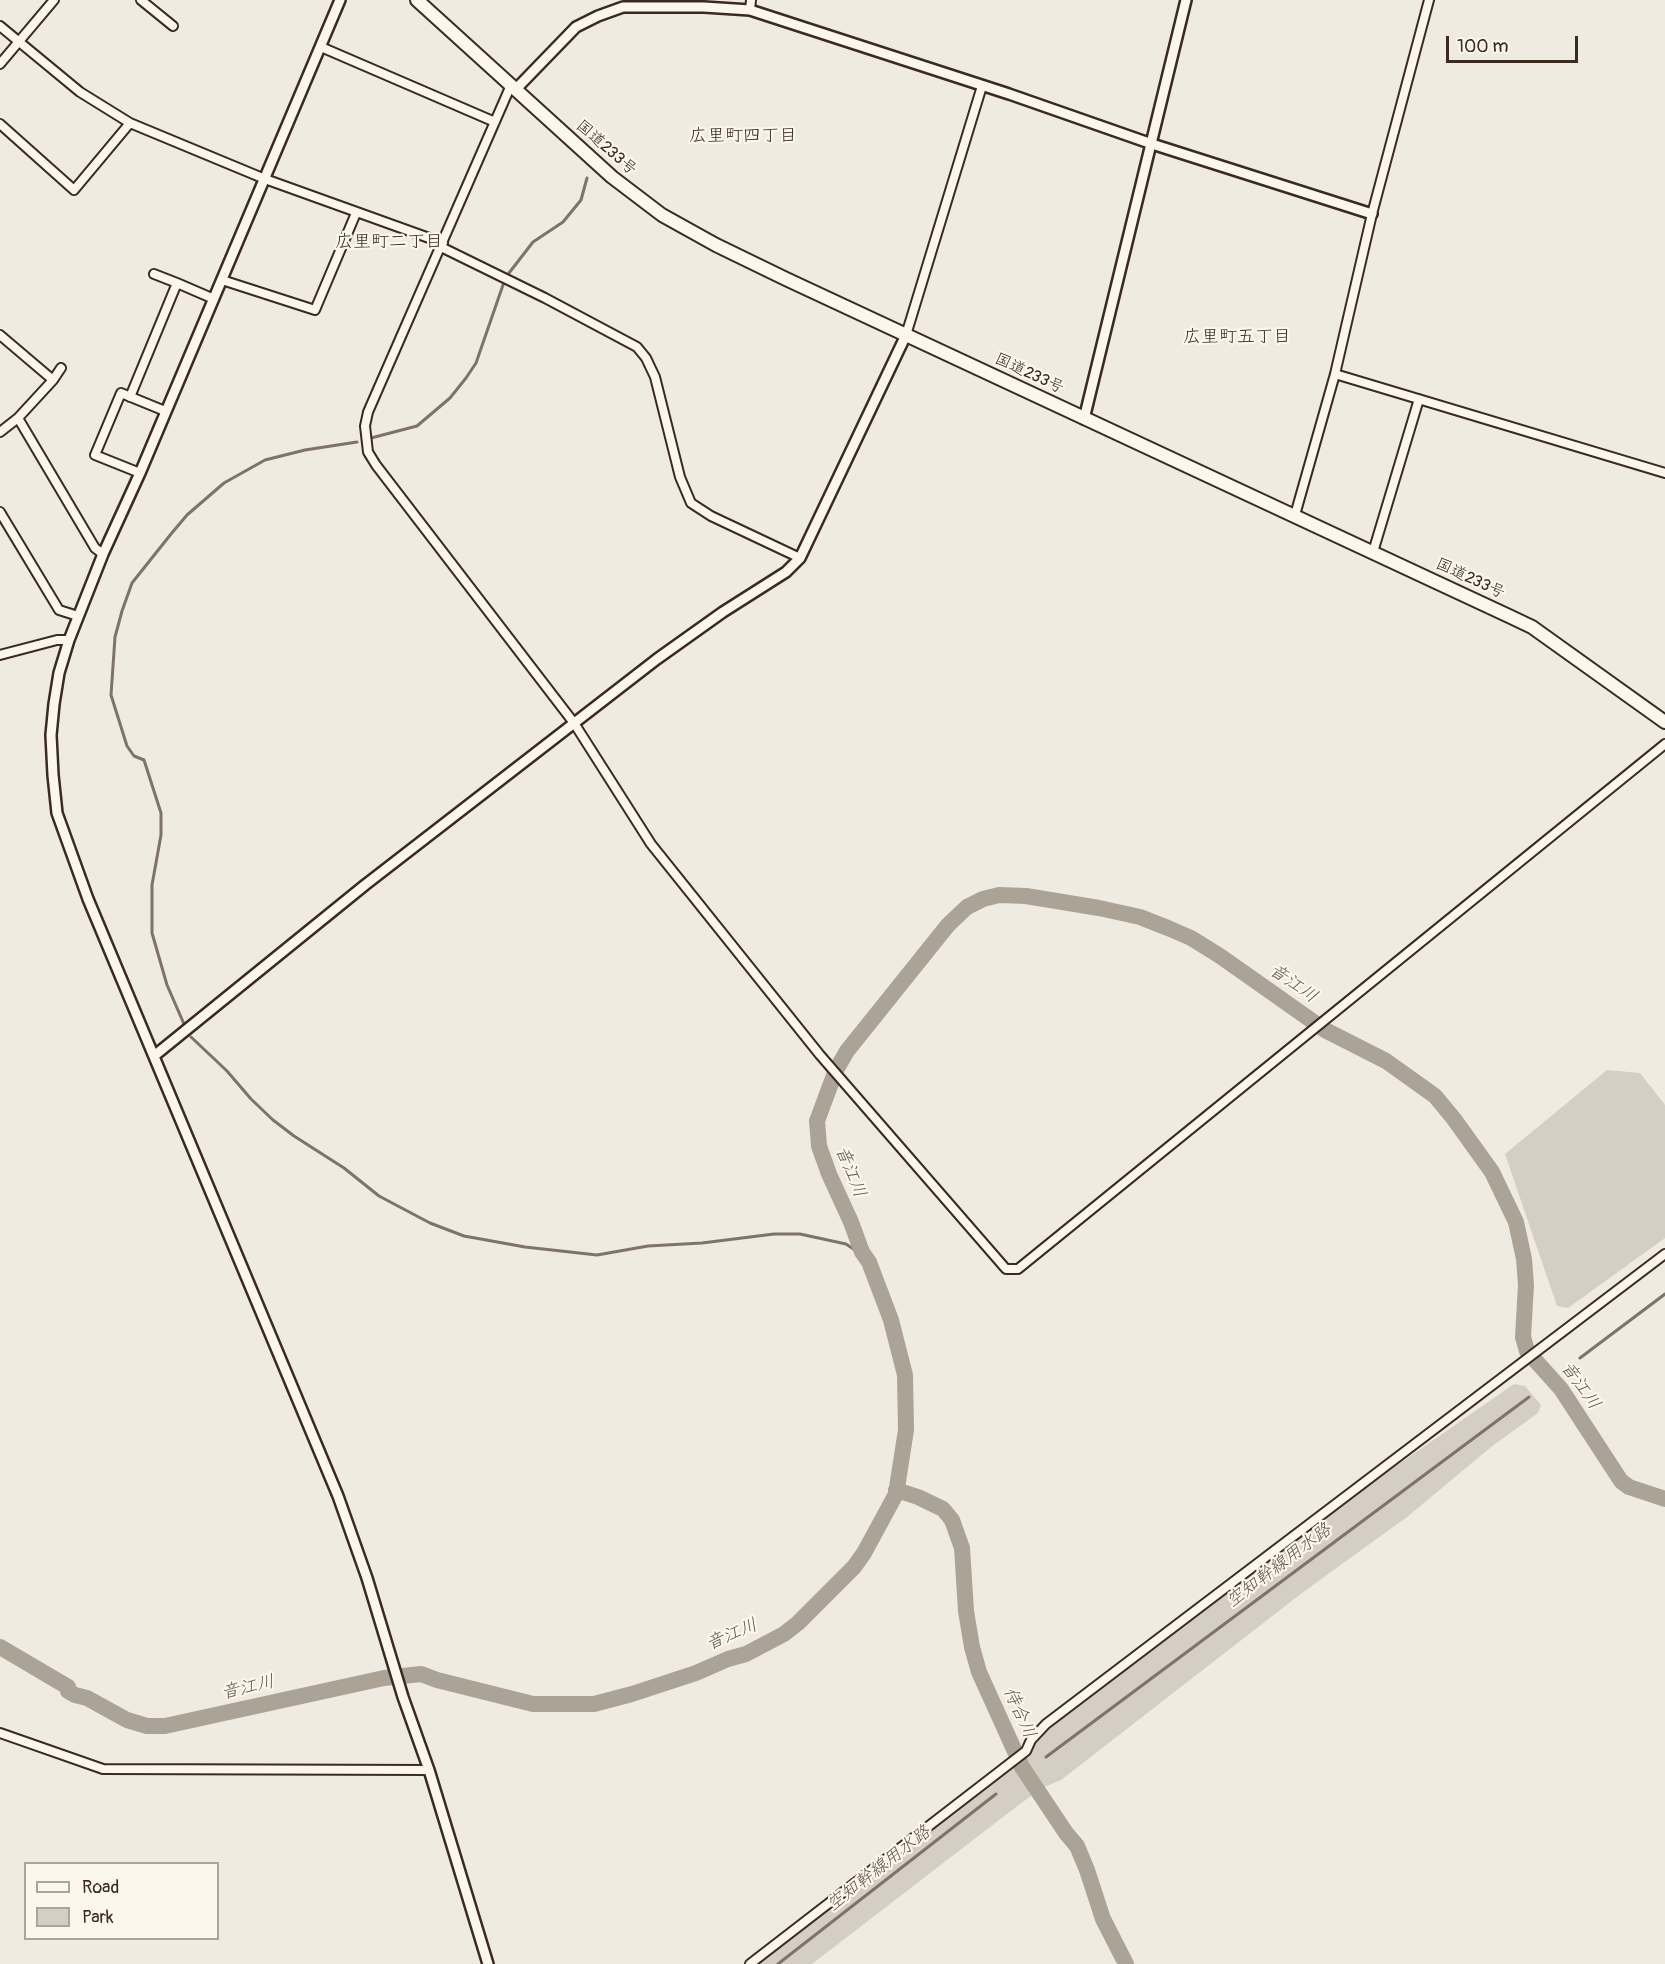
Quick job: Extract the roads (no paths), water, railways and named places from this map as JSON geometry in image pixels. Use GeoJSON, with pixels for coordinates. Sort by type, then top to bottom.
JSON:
{"type":"FeatureCollection","features":[{"type":"Feature","properties":{"kind":"highway","name":"国道233号"},"geometry":{"type":"LineString","coordinates":[[417,0],[612,177],[662,215],[716,245],[906,335],[1532,627],[1665,722]]}},
{"type":"Feature","properties":{"kind":"street"},"geometry":{"type":"LineString","coordinates":[[0,64],[54,0]]}},
{"type":"Feature","properties":{"kind":"street"},"geometry":{"type":"LineString","coordinates":[[141,0],[173,26]]}},
{"type":"Feature","properties":{"kind":"street"},"geometry":{"type":"LineString","coordinates":[[340,0],[78,616],[59,673],[51,735],[57,813],[88,899],[338,1496],[429,1770],[488,1964]]}},
{"type":"Feature","properties":{"kind":"street"},"geometry":{"type":"LineString","coordinates":[[1084,419],[1186,0]]}},
{"type":"Feature","properties":{"kind":"street"},"geometry":{"type":"LineString","coordinates":[[1295,515],[1335,374],[1372,214],[1429,0]]}},
{"type":"Feature","properties":{"kind":"street"},"geometry":{"type":"LineString","coordinates":[[1372,214],[1152,144],[751,5],[623,8],[598,16],[576,27],[514,87],[495,122],[368,412],[365,426],[368,452],[574,723],[651,844],[820,1055],[1006,1269],[1018,1269],[1665,744]]}},
{"type":"Feature","properties":{"kind":"street"},"geometry":{"type":"LineString","coordinates":[[0,26],[80,92],[130,123],[265,179],[442,245],[637,347],[655,377],[680,477],[691,503],[711,516],[800,558]]}},
{"type":"Feature","properties":{"kind":"street"},"geometry":{"type":"LineString","coordinates":[[321,47],[495,122]]}},
{"type":"Feature","properties":{"kind":"street"},"geometry":{"type":"LineString","coordinates":[[154,1056],[365,885],[657,659],[723,612],[786,572],[800,558],[906,335],[982,86]]}},
{"type":"Feature","properties":{"kind":"street"},"geometry":{"type":"LineString","coordinates":[[0,124],[74,190],[130,123]]}},
{"type":"Feature","properties":{"kind":"street"},"geometry":{"type":"LineString","coordinates":[[222,280],[315,310],[356,213]]}},
{"type":"Feature","properties":{"kind":"street"},"geometry":{"type":"LineString","coordinates":[[154,274],[214,299]]}},
{"type":"Feature","properties":{"kind":"street"},"geometry":{"type":"LineString","coordinates":[[130,397],[177,283]]}},
{"type":"Feature","properties":{"kind":"street"},"geometry":{"type":"LineString","coordinates":[[0,335],[53,380]]}},
{"type":"Feature","properties":{"kind":"street"},"geometry":{"type":"LineString","coordinates":[[0,432],[18,418],[61,369]]}},
{"type":"Feature","properties":{"kind":"street"},"geometry":{"type":"LineString","coordinates":[[1335,374],[1665,473]]}},
{"type":"Feature","properties":{"kind":"street"},"geometry":{"type":"LineString","coordinates":[[140,473],[95,455],[121,393],[165,411]]}},
{"type":"Feature","properties":{"kind":"street"},"geometry":{"type":"LineString","coordinates":[[1373,552],[1419,399]]}},
{"type":"Feature","properties":{"kind":"street"},"geometry":{"type":"LineString","coordinates":[[18,418],[95,548],[103,555]]}},
{"type":"Feature","properties":{"kind":"street"},"geometry":{"type":"LineString","coordinates":[[0,512],[59,610],[78,616]]}},
{"type":"Feature","properties":{"kind":"street"},"geometry":{"type":"LineString","coordinates":[[0,655],[57,640],[69,640]]}},
{"type":"Feature","properties":{"kind":"street"},"geometry":{"type":"LineString","coordinates":[[750,1964],[1026,1751],[1030,1740],[1046,1724],[1665,1254]]}},
{"type":"Feature","properties":{"kind":"street"},"geometry":{"type":"LineString","coordinates":[[0,1733],[103,1768],[429,1770]]}},
{"type":"Feature","properties":{"kind":"waterway"},"geometry":{"type":"LineString","coordinates":[[509,273],[533,242],[563,222],[581,200],[587,178]]}},
{"type":"Feature","properties":{"kind":"waterway"},"geometry":{"type":"LineString","coordinates":[[371,438],[417,426],[450,398],[476,363],[503,285]]}},
{"type":"Feature","properties":{"kind":"waterway"},"geometry":{"type":"LineString","coordinates":[[184,1024],[167,985],[152,933],[152,885],[161,835],[161,813],[144,760],[134,756],[127,746],[111,695],[115,637],[122,611],[132,583],[171,534],[187,515],[224,483],[265,460],[305,450],[357,442]]}},
{"type":"Feature","properties":{"kind":"waterway","name":"音江川"},"geometry":{"type":"LineString","coordinates":[[0,1647],[68,1687],[68,1691],[87,1698],[127,1720],[147,1726],[165,1726],[384,1678],[421,1674],[533,1704],[594,1704],[696,1673],[746,1654],[784,1634],[854,1567],[864,1553],[896,1494],[906,1430],[905,1375],[891,1320],[869,1262],[862,1252],[829,1174],[819,1146],[817,1121],[836,1070],[847,1051],[948,925],[967,907],[983,899],[999,895],[1026,896],[1140,917],[1191,938],[1325,1030],[1386,1061],[1435,1096],[1492,1172],[1516,1222],[1524,1259],[1526,1285],[1523,1337],[1527,1351],[1561,1389],[1621,1481],[1629,1487],[1665,1499]]}},
{"type":"Feature","properties":{"kind":"waterway"},"geometry":{"type":"LineString","coordinates":[[191,1037],[227,1071],[251,1099],[294,1136],[344,1168],[379,1196],[430,1223],[464,1236],[525,1247],[597,1255],[648,1246],[702,1243],[774,1234],[800,1234],[846,1244],[862,1252]]}},
{"type":"Feature","properties":{"kind":"waterway","name":"空知幹線用水路"},"geometry":{"type":"LineString","coordinates":[[1580,1358],[1665,1294]]}},
{"type":"Feature","properties":{"kind":"waterway","name":"空知幹線用水路"},"geometry":{"type":"LineString","coordinates":[[1046,1757],[1529,1397]]}},
{"type":"Feature","properties":{"kind":"waterway","name":"侍合川"},"geometry":{"type":"LineString","coordinates":[[896,1490],[943,1509],[952,1520],[962,1548],[966,1611],[979,1672],[1022,1767],[1077,1846],[1103,1919],[1126,1964]]}},
{"type":"Feature","properties":{"kind":"waterway","name":"空知幹線用水路"},"geometry":{"type":"LineString","coordinates":[[778,1964],[996,1794]]}},
{"type":"Feature","properties":{"kind":"district","name":"広里町四丁目"},"geometry":{"type":"Point","coordinates":[743,136]}},
{"type":"Feature","properties":{"kind":"district","name":"広里町二丁目"},"geometry":{"type":"Point","coordinates":[389,242]}},
{"type":"Feature","properties":{"kind":"district","name":"広里町五丁目"},"geometry":{"type":"Point","coordinates":[1237,337]}}]}
